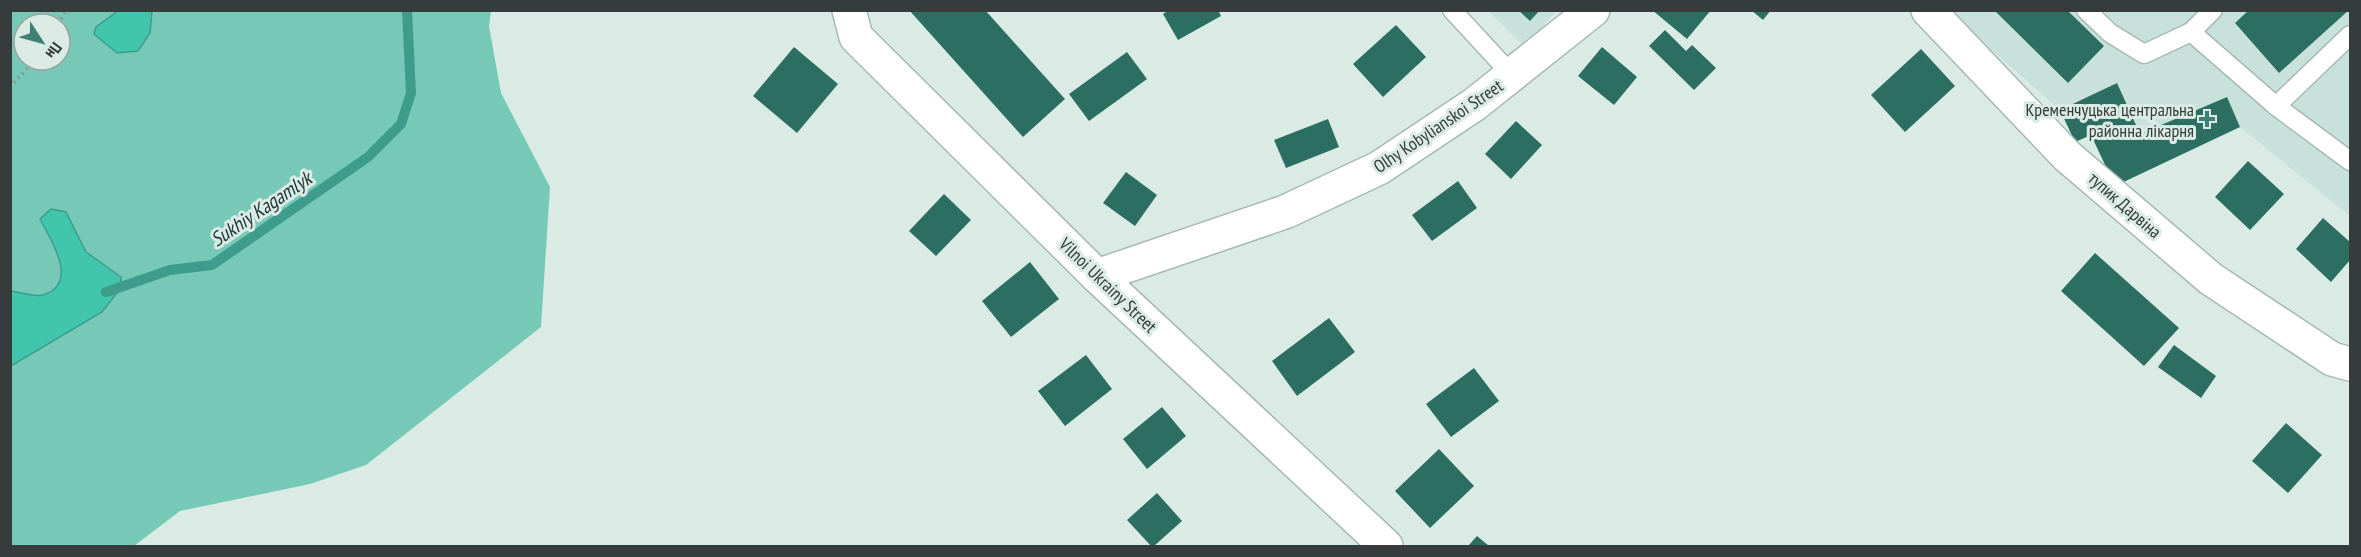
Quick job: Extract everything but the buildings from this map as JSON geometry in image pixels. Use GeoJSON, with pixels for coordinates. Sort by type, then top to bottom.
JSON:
{"type":"FeatureCollection","features":[{"type":"Feature","properties":{"kind":"street","name":"Vilnoi Ukrainy Street"},"geometry":{"type":"LineString","coordinates":[[849,10],[856,37],[1097,276],[1386,546]]}},
{"type":"Feature","properties":{"kind":"street","name":"Olhy Kobylianskoi Street"},"geometry":{"type":"LineString","coordinates":[[1097,276],[1285,212],[1379,168],[1475,104],[1593,10]]}},
{"type":"Feature","properties":{"kind":"street","name":"тупик Дарвіна"},"geometry":{"type":"LineString","coordinates":[[1928,10],[2067,156],[2211,279],[2332,359],[2350,364]]}},
{"type":"Feature","properties":{"kind":"lane"},"geometry":{"type":"LineString","coordinates":[[1452,10],[1512,75]]}},
{"type":"Feature","properties":{"kind":"lane"},"geometry":{"type":"LineString","coordinates":[[2086,10],[2110,33],[2144,54],[2191,32],[2213,10]]}},
{"type":"Feature","properties":{"kind":"lane"},"geometry":{"type":"LineString","coordinates":[[2191,32],[2276,106],[2350,161]]}},
{"type":"Feature","properties":{"kind":"lane"},"geometry":{"type":"LineString","coordinates":[[2276,106],[2350,35]]}},
{"type":"Feature","properties":{"kind":"path"},"geometry":{"type":"LineString","coordinates":[[10,87],[24,72]]}},
{"type":"Feature","properties":{"kind":"shaded area"},"geometry":{"type":"Polygon","coordinates":[[[11,11],[491,11],[489,26],[501,93],[550,187],[541,327],[366,465],[310,484],[180,511],[134,546],[11,546],[10,366],[102,312],[121,278],[86,252],[66,212],[41,219],[60,261],[60,281],[54,289],[43,295],[11,291],[11,11]]]}},
{"type":"Feature","properties":{"kind":"shaded area"},"geometry":{"type":"Polygon","coordinates":[[[118,11],[152,11],[150,33],[138,51],[117,53],[94,34],[96,27],[118,11]]]}},
{"type":"Feature","properties":{"kind":"shaded area"},"geometry":{"type":"Polygon","coordinates":[[[1488,11],[1557,11],[1524,46],[1488,11]]]}},
{"type":"Feature","properties":{"kind":"shaded area","name":"Кременчуцька центральна районна лікарня"},"geometry":{"type":"Polygon","coordinates":[[[1947,11],[2350,11],[2350,216],[2240,127],[2115,186],[2091,135],[2075,142],[2060,110],[1947,11]]]}},
{"type":"Feature","properties":{"kind":"shaded area"},"geometry":{"type":"Polygon","coordinates":[[[51,209],[66,212],[86,252],[121,277],[120,289],[102,312],[11,366],[11,291],[43,295],[54,289],[60,281],[60,260],[40,219],[51,209]]]}},
{"type":"Feature","properties":{"kind":"waterway","name":"Sukhiy Kagamlyk"},"geometry":{"type":"LineString","coordinates":[[106,292],[170,270],[212,265],[368,157],[401,124],[411,93],[407,10]]}},
{"type":"Feature","properties":{"kind":"place","name":"Кременчуцька центральна районна лікарня"},"geometry":{"type":"Point","coordinates":[2207,119]}}]}
